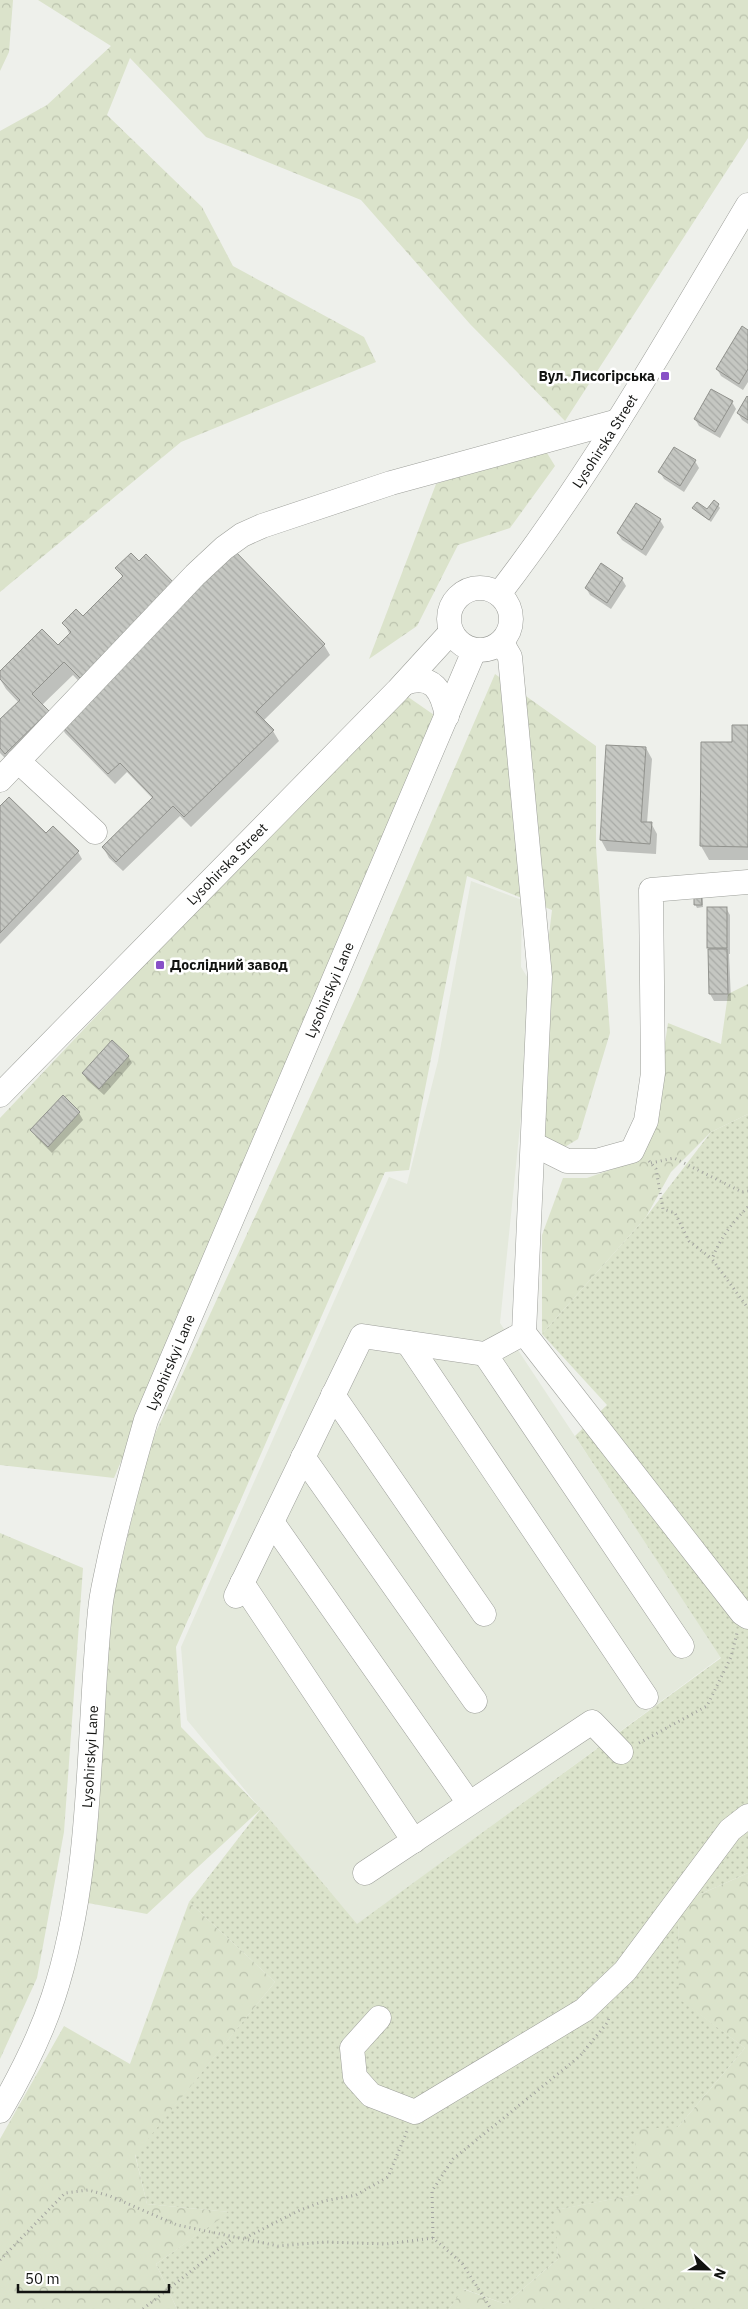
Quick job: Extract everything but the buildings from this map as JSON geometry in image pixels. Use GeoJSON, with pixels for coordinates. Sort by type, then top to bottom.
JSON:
{"type":"FeatureCollection","features":[{"type":"Feature","properties":{"kind":"street","name":"Lysohirska Street"},"geometry":{"type":"LineString","coordinates":[[499,594],[542,538],[618,422],[748,205]]}},
{"type":"Feature","properties":{"kind":"street"},"geometry":{"type":"LineString","coordinates":[[0,780],[195,575],[224,548],[242,535],[262,526],[391,483],[618,422]]}},
{"type":"Feature","properties":{"kind":"street"},"geometry":{"type":"LineString","coordinates":[[479,588],[489,588],[499,594],[506,601],[512,615],[510,630],[502,643],[489,650],[474,651],[460,644],[451,632],[448,617],[453,602],[464,592],[479,588]]}},
{"type":"Feature","properties":{"kind":"street","name":"Lysohirska Street"},"geometry":{"type":"LineString","coordinates":[[0,1094],[405,683],[451,632]]}},
{"type":"Feature","properties":{"kind":"street"},"geometry":{"type":"LineString","coordinates":[[502,643],[510,657],[540,977],[524,1333],[745,1615]]}},
{"type":"Feature","properties":{"kind":"street","name":"Lysohirskyi Lane"},"geometry":{"type":"LineString","coordinates":[[0,2110],[36,2043],[53,1998],[66,1951],[76,1902],[82,1853],[100,1609],[119,1514],[146,1420],[474,651]]}},
{"type":"Feature","properties":{"kind":"street"},"geometry":{"type":"LineString","coordinates":[[405,683],[418,678],[432,683],[443,697],[447,716]]}},
{"type":"Feature","properties":{"kind":"street"},"geometry":{"type":"LineString","coordinates":[[18,762],[95,832]]}},
{"type":"Feature","properties":{"kind":"street"},"geometry":{"type":"LineString","coordinates":[[533,1144],[567,1161],[642,1157],[653,1073],[651,890],[748,882]]}},
{"type":"Feature","properties":{"kind":"street"},"geometry":{"type":"LineString","coordinates":[[414,1841],[239,1589],[362,1336],[485,1354],[524,1333]]}},
{"type":"Feature","properties":{"kind":"street"},"geometry":{"type":"LineString","coordinates":[[408,1343],[646,1697]]}},
{"type":"Feature","properties":{"kind":"street"},"geometry":{"type":"LineString","coordinates":[[485,1354],[682,1646]]}},
{"type":"Feature","properties":{"kind":"street"},"geometry":{"type":"LineString","coordinates":[[333,1395],[484,1614]]}},
{"type":"Feature","properties":{"kind":"street"},"geometry":{"type":"LineString","coordinates":[[303,1457],[475,1701]]}},
{"type":"Feature","properties":{"kind":"street"},"geometry":{"type":"LineString","coordinates":[[272,1522],[469,1804]]}},
{"type":"Feature","properties":{"kind":"street"},"geometry":{"type":"LineString","coordinates":[[365,1873],[592,1722],[621,1752]]}},
{"type":"Feature","properties":{"kind":"street"},"geometry":{"type":"LineString","coordinates":[[379,2018],[352,2048],[355,2077],[371,2095],[415,2112],[584,2010],[625,1971],[730,1830],[748,1816]]}},
{"type":"Feature","properties":{"kind":"path"},"geometry":{"type":"LineString","coordinates":[[642,1157],[674,1158],[742,1192],[748,1191]]}},
{"type":"Feature","properties":{"kind":"path"},"geometry":{"type":"LineString","coordinates":[[642,1157],[656,1169],[663,1208],[675,1213],[689,1241],[712,1259],[748,1308]]}},
{"type":"Feature","properties":{"kind":"path"},"geometry":{"type":"LineString","coordinates":[[712,1259],[720,1239],[729,1225],[748,1207]]}},
{"type":"Feature","properties":{"kind":"path"},"geometry":{"type":"LineString","coordinates":[[621,1752],[707,1706],[731,1657],[745,1615]]}},
{"type":"Feature","properties":{"kind":"path"},"geometry":{"type":"LineString","coordinates":[[433,2238],[432,2190],[453,2159],[580,2056],[608,2023],[610,2015]]}},
{"type":"Feature","properties":{"kind":"path"},"geometry":{"type":"LineString","coordinates":[[244,2238],[298,2211],[324,2201],[356,2196],[388,2177],[415,2112]]}},
{"type":"Feature","properties":{"kind":"path"},"geometry":{"type":"LineString","coordinates":[[0,2260],[65,2193],[88,2190],[110,2196],[177,2224],[233,2238],[244,2238],[278,2246],[325,2242],[386,2244],[433,2238],[462,2263],[491,2309]]}},
{"type":"Feature","properties":{"kind":"path"},"geometry":{"type":"LineString","coordinates":[[143,2309],[233,2238]]}},
{"type":"Feature","properties":{"kind":"shaded area"},"geometry":{"type":"Polygon","coordinates":[[[471,881],[522,900],[521,967],[534,988],[500,1323],[721,1657],[357,1925],[187,1720],[181,1647],[389,1177],[407,1184],[438,1061],[471,881]]]}},
{"type":"Feature","properties":{"kind":"green space"},"geometry":{"type":"Polygon","coordinates":[[[0,0],[13,0],[9,52],[0,71],[0,0]]]}},
{"type":"Feature","properties":{"kind":"green space"},"geometry":{"type":"Polygon","coordinates":[[[38,0],[748,0],[748,138],[565,421],[470,324],[361,200],[206,137],[130,58],[107,115],[202,207],[233,266],[364,337],[376,362],[181,442],[0,592],[0,131],[47,105],[111,46],[38,0]]]}},
{"type":"Feature","properties":{"kind":"green space"},"geometry":{"type":"Polygon","coordinates":[[[544,448],[555,466],[510,528],[458,545],[417,626],[369,659],[436,484],[544,448]]]}},
{"type":"Feature","properties":{"kind":"green space"},"geometry":{"type":"Polygon","coordinates":[[[495,674],[596,746],[596,847],[610,1033],[578,1139],[520,1174],[552,910],[467,876],[409,1170],[385,1172],[176,1647],[181,1727],[261,1809],[147,1914],[88,1903],[110,1610],[149,1447],[355,999],[495,674]]]}},
{"type":"Feature","properties":{"kind":"green space"},"geometry":{"type":"Polygon","coordinates":[[[398,690],[437,717],[114,1478],[0,1465],[0,1118],[153,956],[398,690]]]}},
{"type":"Feature","properties":{"kind":"green space"},"geometry":{"type":"Polygon","coordinates":[[[748,984],[748,1114],[711,1132],[671,1172],[646,1217],[542,1334],[542,1235],[563,1178],[587,1178],[633,1162],[653,1124],[668,1023],[721,1044],[728,994],[748,984]]]}},
{"type":"Feature","properties":{"kind":"green space"},"geometry":{"type":"Polygon","coordinates":[[[748,1114],[748,1873],[678,1904],[680,1999],[745,2048],[678,2127],[640,2194],[556,2210],[558,2259],[505,2304],[464,2289],[449,2309],[177,2309],[156,2264],[229,2212],[147,2204],[135,2154],[275,1982],[189,1902],[261,1809],[357,1924],[721,1658],[575,1436],[607,1405],[542,1334],[646,1217],[711,1132],[748,1114]]]}},
{"type":"Feature","properties":{"kind":"green space"},"geometry":{"type":"Polygon","coordinates":[[[0,1533],[83,1568],[64,1832],[37,1978],[0,2059],[0,1533]]]}},
{"type":"Feature","properties":{"kind":"green space"},"geometry":{"type":"Polygon","coordinates":[[[748,1873],[748,2309],[449,2309],[463,2289],[505,2304],[558,2259],[555,2210],[639,2194],[634,2129],[678,2127],[745,2048],[679,1999],[678,1904],[748,1873]]]}},
{"type":"Feature","properties":{"kind":"green space"},"geometry":{"type":"Polygon","coordinates":[[[189,1902],[275,1982],[135,2155],[147,2204],[230,2212],[156,2264],[177,2309],[0,2309],[0,2139],[64,2026],[130,2064],[189,1902]]]}},
{"type":"Feature","properties":{"kind":"place","name":"Вул. Лисогірська"},"geometry":{"type":"Point","coordinates":[665,376]}},
{"type":"Feature","properties":{"kind":"place","name":"Дослідний завод"},"geometry":{"type":"Point","coordinates":[160,965]}}]}
